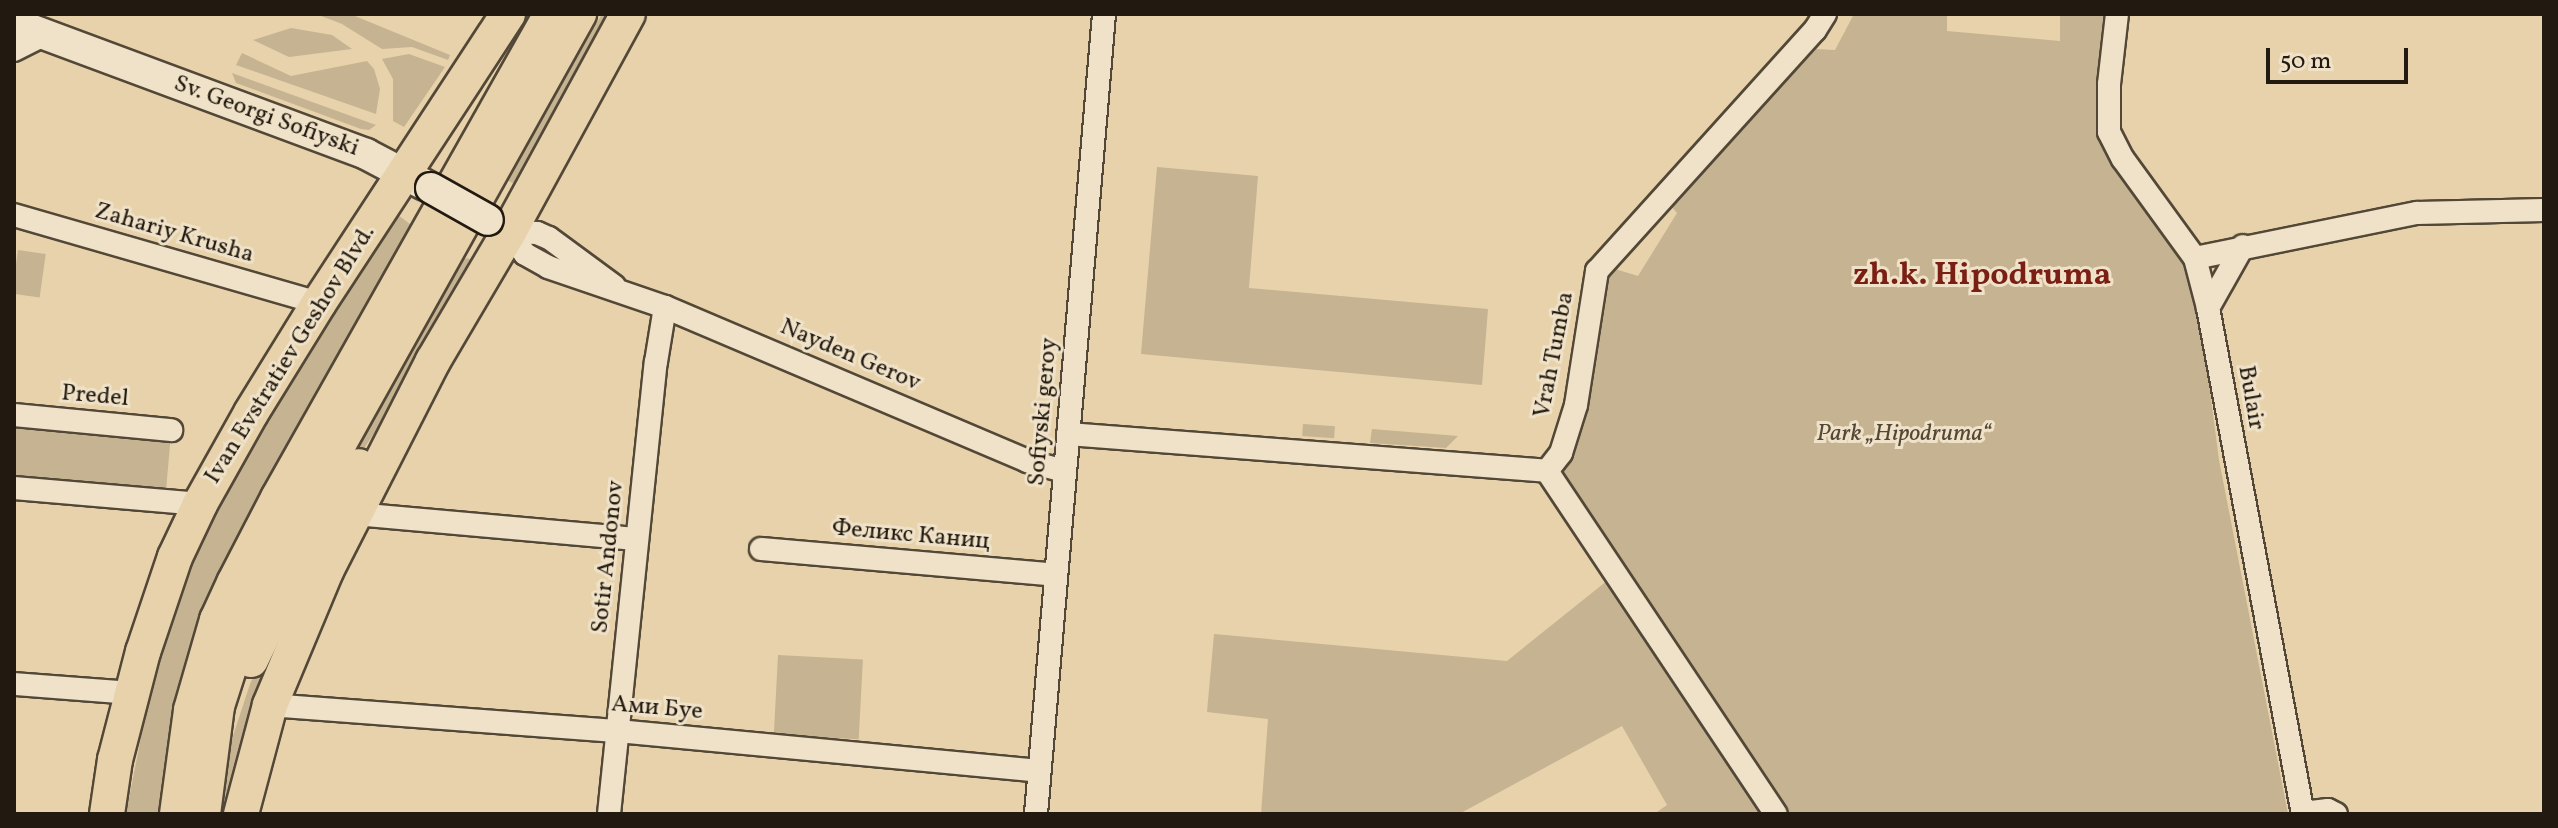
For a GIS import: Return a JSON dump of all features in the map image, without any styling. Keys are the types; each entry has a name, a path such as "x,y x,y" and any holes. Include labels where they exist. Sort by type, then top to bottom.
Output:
{"main road":[{"name":"Ivan Evstratiev Geshov Blvd.","path":"107,814 115,760 131,693 157,607 200,504 251,413 319,303 419,181 508,14"},
{"path":"177,814 191,710 217,620 234,583 278,498 551,14"},
{"path":"204,814 217,706 250,603 579,14"},
{"path":"241,814 270,705 304,618 498,226 628,14"},
{"name":"Sv. Georgi Sofiyski","path":"14,23 366,154 498,226"},
{"path":"204,814 243,680 286,584 330,510 433,361"},
{"path":"84,814 91,788 131,693"}],"street":[{"name":"Sofiyski geroy","path":"1036,814 1104,14"},
{"name":"Vrah Tumba","path":"1547,471 1561,453 1576,405 1597,271 1815,30 1825,14"},
{"name":"Bulair","path":"2117,14 2109,84 2109,132 2123,159 2195,258 2208,308 2303,813"},
{"path":"14,50 45,34"},
{"path":"2195,258 2417,213 2544,210"},
{"name":"Zahariy Krusha","path":"14,215 319,303"},
{"name":"Nayden Gerov","path":"498,226 549,238 615,287 1027,461 1065,471"},
{"path":"2208,308 2243,246"},
{"name":"Sotir Andonov","path":"609,814 636,539 665,307"},
{"name":"Predel","path":"14,415 171,430"},
{"path":"1068,434 1547,471 1776,814"},
{"path":"14,488 200,504"},
{"path":"355,514 636,539"},
{"name":"Феликс Каниц","path":"761,549 1056,575"},
{"path":"14,684 131,693"},
{"name":"Ами Буе","path":"270,705 618,731 1039,771"},
{"path":"2303,813 2328,810 2336,814"}],"green space":[{"path":"316,14 350,14 450,55 448,60 412,47 382,49 342,24"},
{"path":"523,14 536,14 536,164 523,164"},
{"path":"602,14 620,14 523,189 507,180"},
{"name":"Park „Hipodruma“","path":"1854,14 1947,14 1947,31 2060,41 2060,14 2109,14 2101,133 2179,250 2201,322 2219,460 2288,814 1654,814 1667,805 1622,726 1459,814 1261,814 1268,719 1207,712 1214,634 1507,661 1623,568 1559,472 1585,408 1607,279 1615,269 1638,276 1677,213 1669,204 1816,49 1835,50"},
{"path":"291,28 332,35 352,49 289,57 253,40"},
{"path":"242,53 291,76 367,61 374,69 380,89 376,114 236,65"},
{"path":"409,54 445,67 404,127 393,121 393,79 382,59"},
{"path":"232,73 376,125 369,130 361,129 236,83"},
{"path":"1157,167 1258,176 1249,288 1488,309 1482,385 1141,354"},
{"path":"398,215 418,230 167,814 126,814 158,650 193,553 239,460 394,216"},
{"path":"18,250 46,254 40,297 14,294"},
{"path":"468,258 472,262 393,405 321,513 316,515 405,362 458,261"},
{"path":"14,415 171,429 165,501 14,488"},
{"path":"1303,424 1335,426 1334,438 1302,436"},
{"path":"1372,429 1458,436 1446,448 1370,443"},
{"path":"288,600 230,814 216,814 232,739 250,684"},
{"path":"778,655 863,659 859,739 774,735"}],"district":[{"name":"zh.k. Hipodruma","path":"1982,276"}]}
